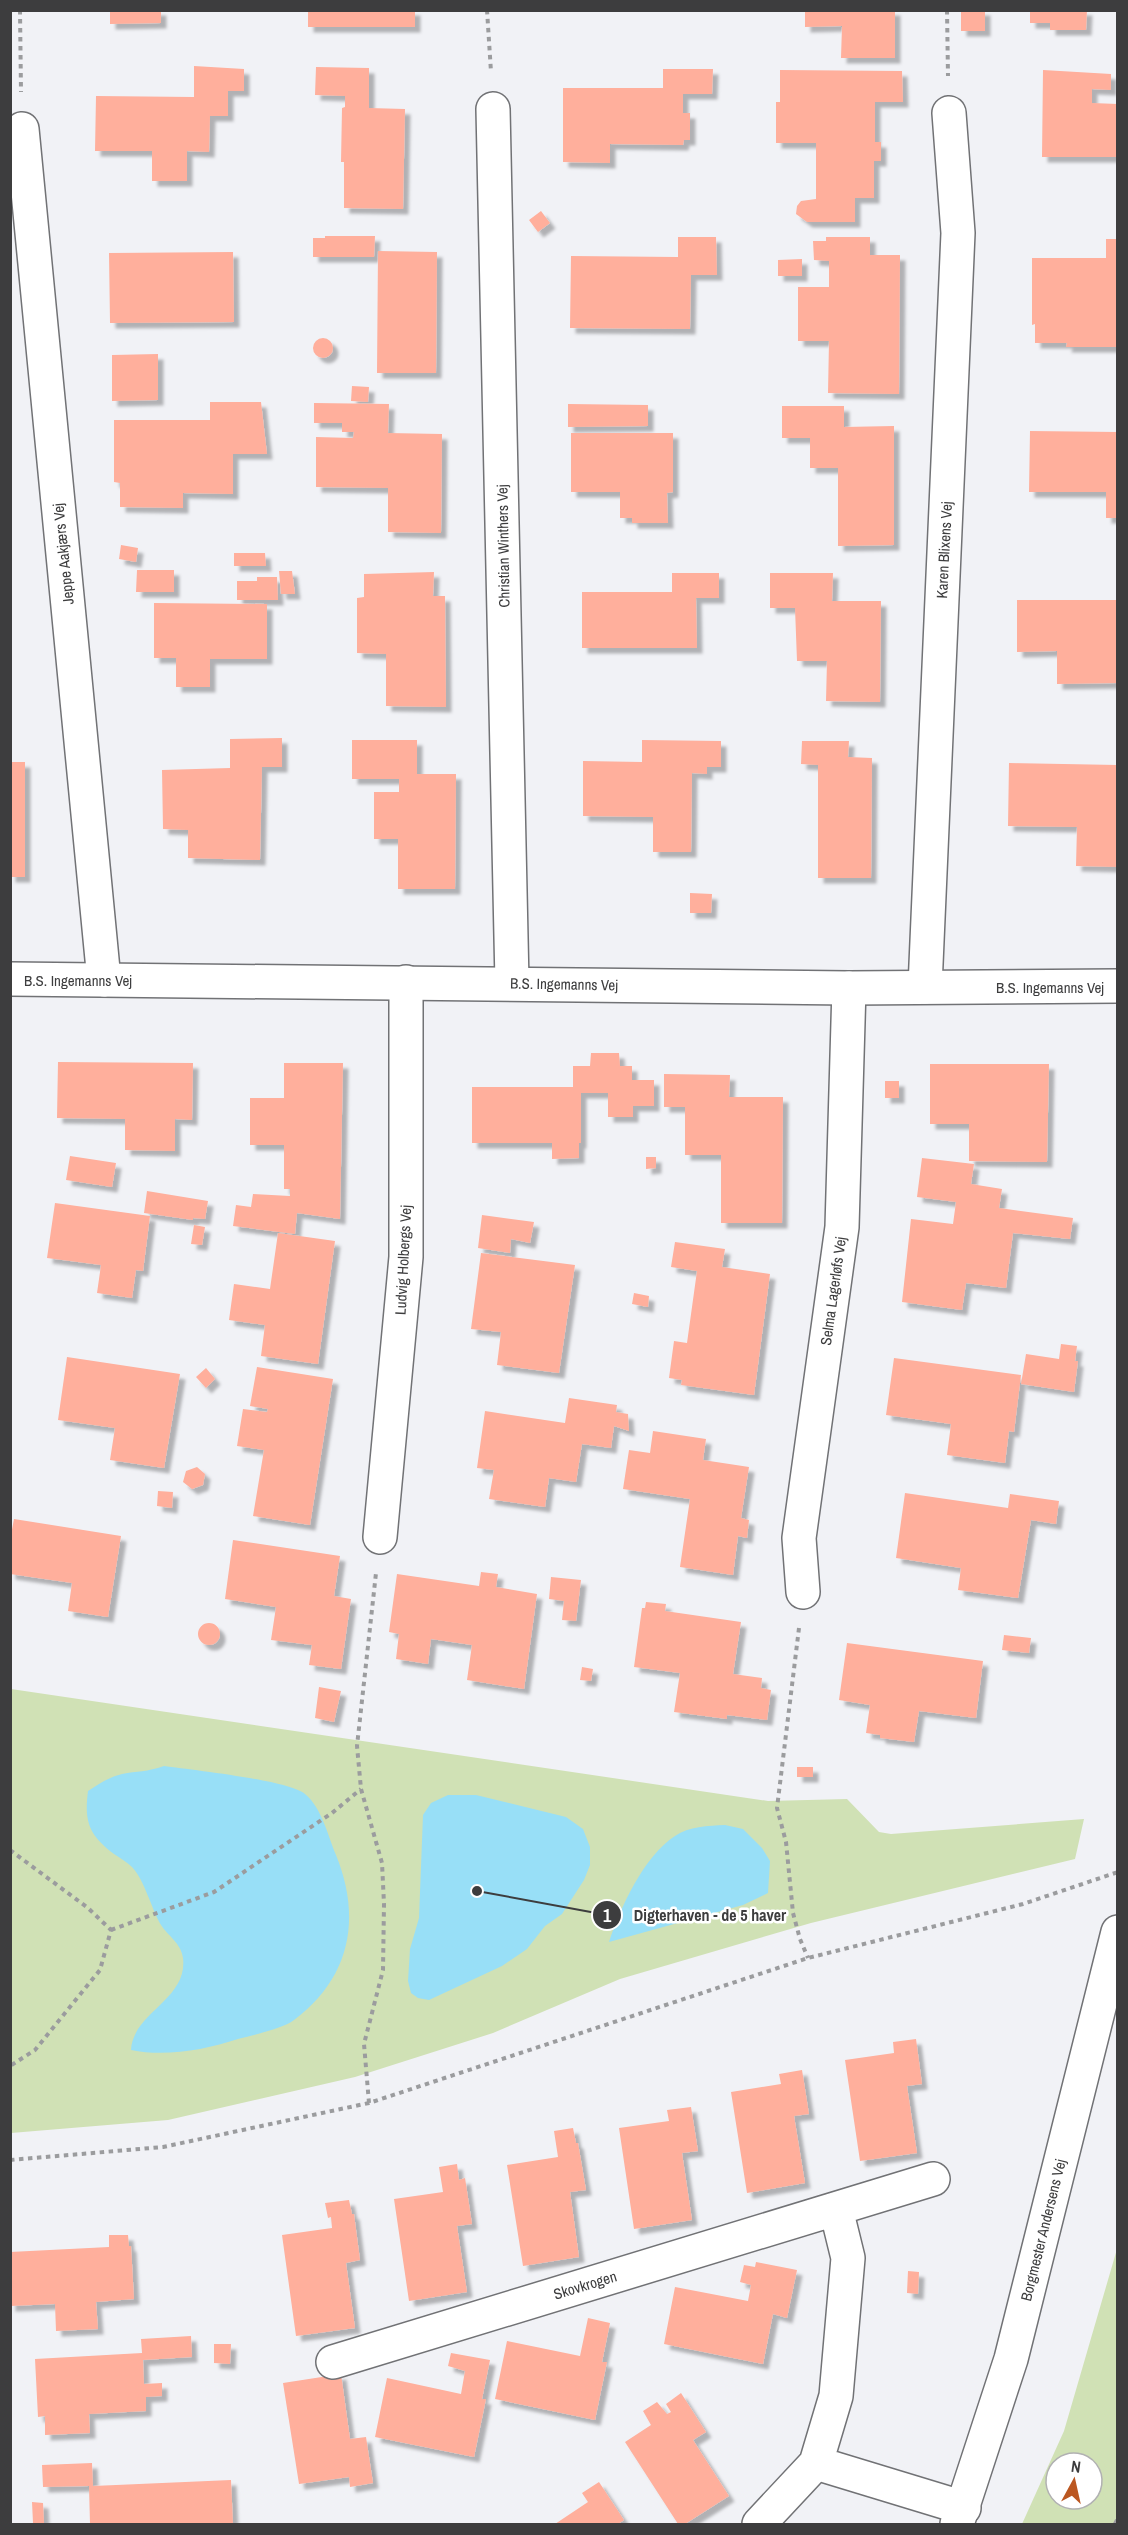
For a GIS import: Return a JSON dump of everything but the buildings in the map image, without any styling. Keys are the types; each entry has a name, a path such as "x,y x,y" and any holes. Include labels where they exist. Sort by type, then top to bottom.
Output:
{"street":[{"name":"Christian Winthers Vej","path":"493,109 512,983"},
{"name":"Karen Blixens Vej","path":"925,987 958,233 949,113"},
{"name":"Jeppe Aakjærs Vej","path":"22,129 104,980"},
{"name":"B.S. Ingemanns Vej","path":"10,979 849,988 1118,986"},
{"name":"Ludvig Holbergs Vej","path":"380,1537 406,1257 406,982"},
{"name":"Selma Lagerløfs Vej","path":"803,1592 799,1538 842,1227 849,988"},
{"name":"Borgmester Andersens Vej","path":"960,2516 1011,2360 1118,1932"},
{"name":"Skovkrogen","path":"333,2362 933,2179"},
{"path":"759,2524 816,2463 836,2396 848,2258 836,2209"},
{"path":"816,2463 960,2516"}],"path":[{"path":"20,10 22,129"},
{"path":"487,10 493,109"},
{"path":"948,10 949,113"},
{"path":"369,2103 364,2044 383,1970 384,1904 381,1863 362,1789 357,1746 380,1537"},
{"path":"803,1592 777,1808 786,1842 793,1912 800,1940 808,1959"},
{"path":"111,1930 214,1892 332,1813 362,1789"},
{"path":"10,1850 88,1908 111,1930"},
{"path":"10,2160 163,2147 369,2103 808,1959 1023,1904 1118,1872"},
{"path":"10,2066 35,2050 100,1970 111,1930"},
{"path":"1115,2524 1118,2518"}],"green space":[{"path":"11,1689 768,1801 847,1799 879,1832 891,1834 1084,1819 1075,1859 811,1923 620,1979 493,2033 355,2077 168,2120 11,2133"},
{"path":"1117,2249 1117,2524 1022,2524 1044,2475 1044,2511 1104,2511 1104,2451 1055,2451 1064,2431"}],"water":[{"path":"164,1766 260,1780 280,1784 305,1794 320,1814 336,1855 344,1879 349,1924 346,1946 339,1966 328,1985 313,2003 294,2020 275,2029 212,2046 157,2053 131,2050 134,2037 177,1985 182,1972 182,1953 161,1925 137,1873 94,1834 88,1820 87,1802 88,1791 108,1779"},
{"path":"448,1795 476,1795 566,1817 583,1829 590,1847 590,1865 584,1880 562,1914 545,1926 527,1949 502,1966 429,2000 418,1998 411,1993 408,1981 410,1949 419,1918 423,1815 431,1803"},
{"path":"725,1825 743,1829 762,1848 770,1861 768,1893 743,1905 609,1942 634,1884 653,1856 675,1836 686,1830"}],"place":[{"name":"Digterhaven - de 5 haver","path":"477,1891"}]}
